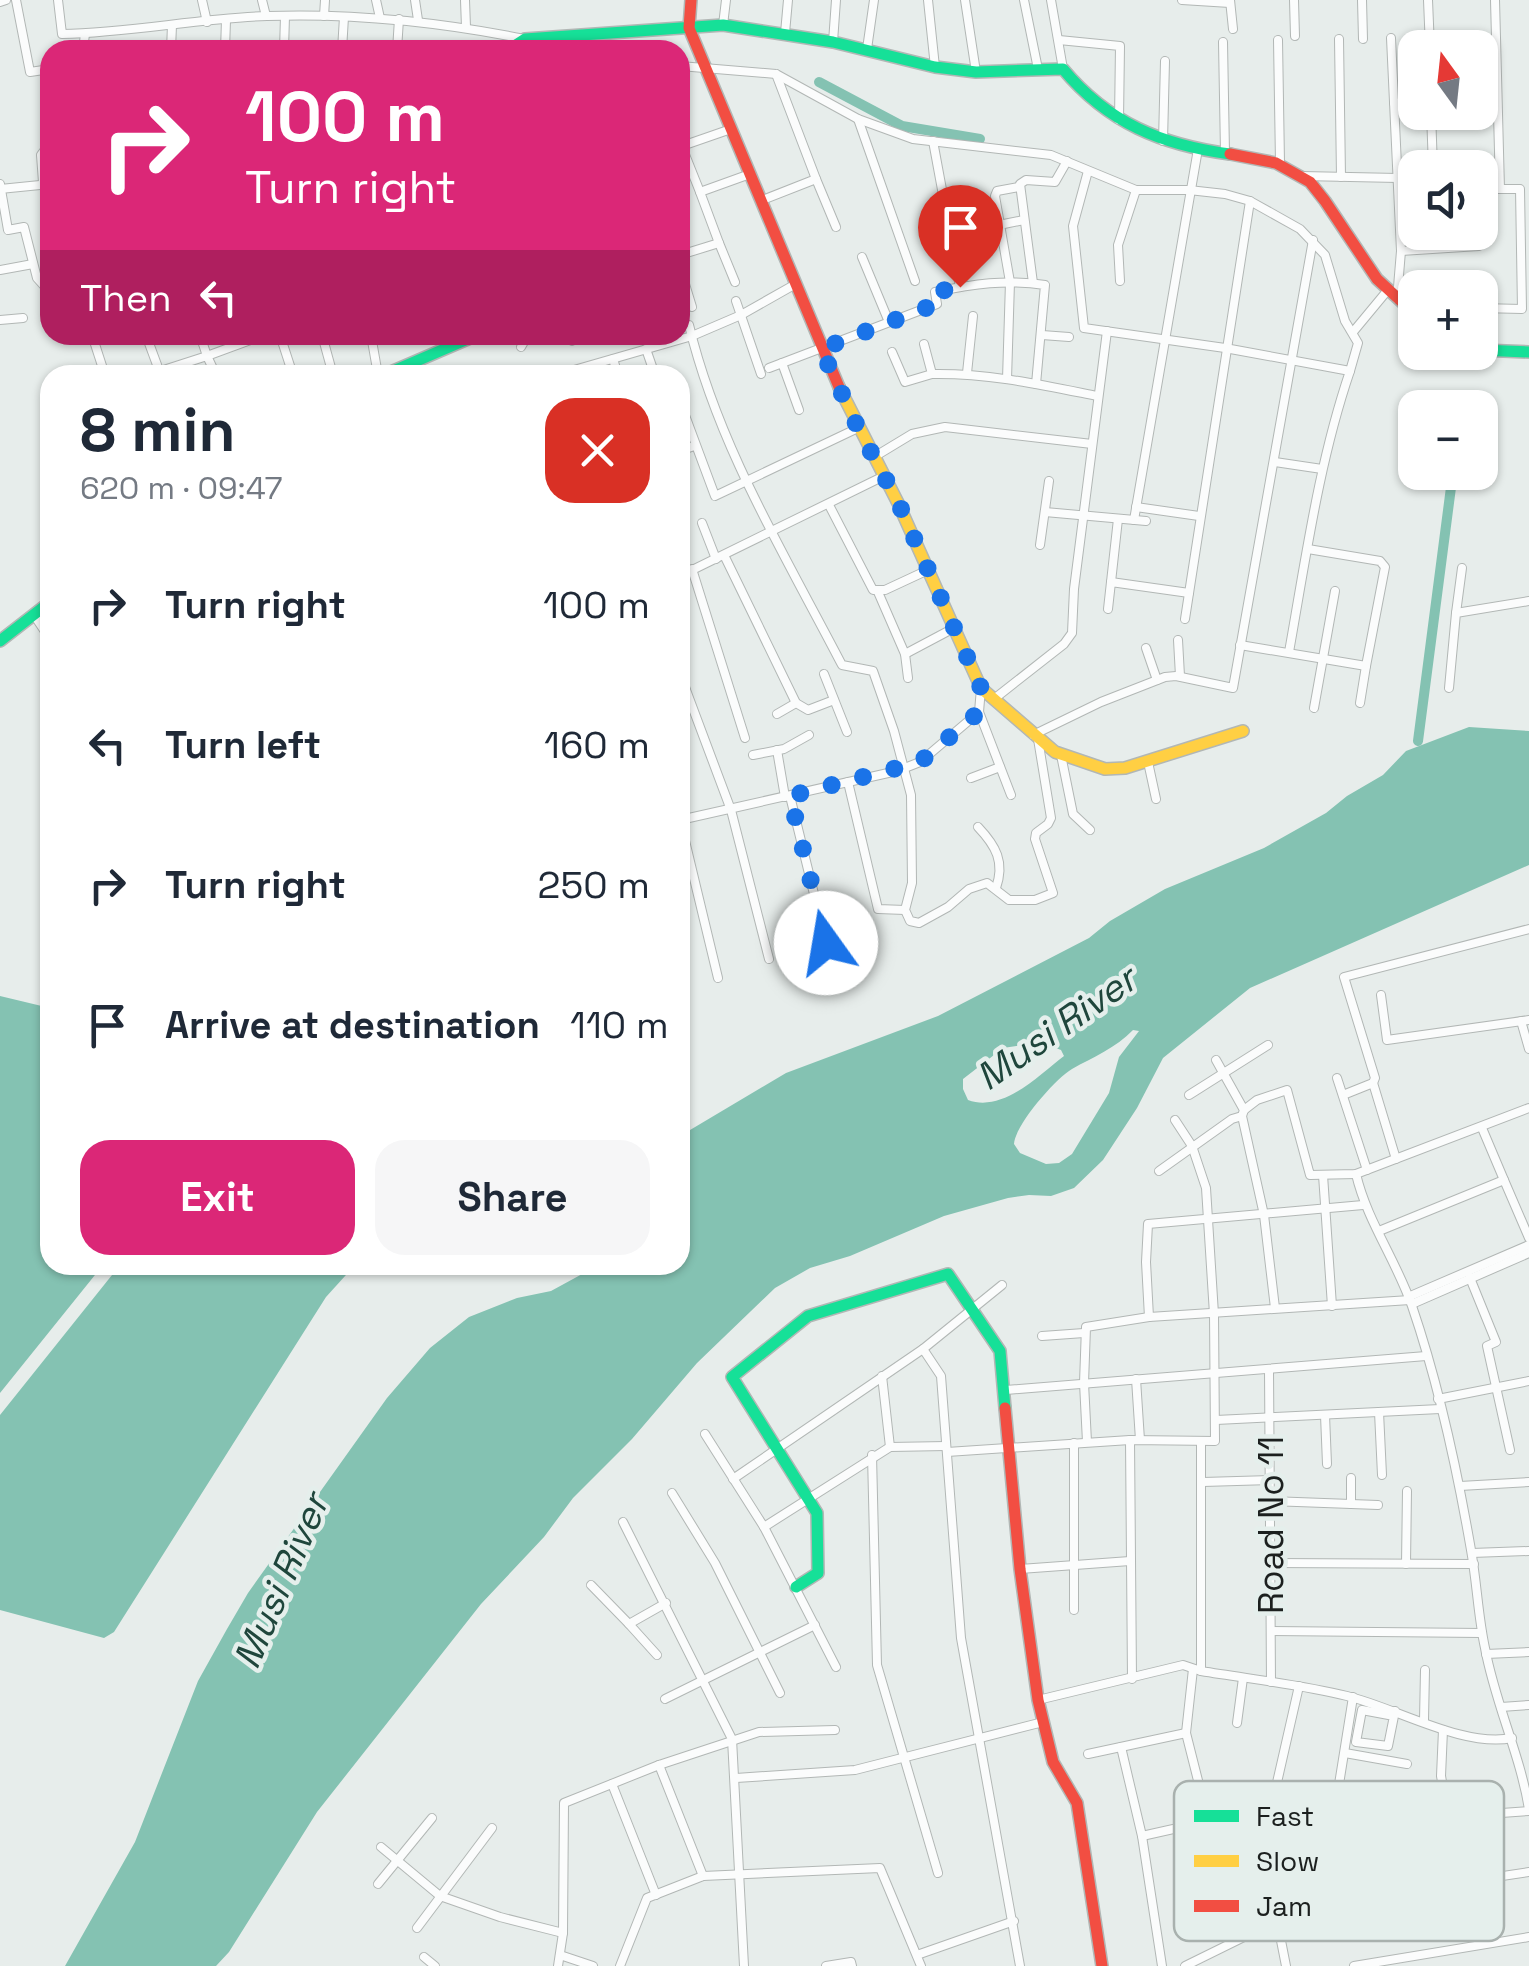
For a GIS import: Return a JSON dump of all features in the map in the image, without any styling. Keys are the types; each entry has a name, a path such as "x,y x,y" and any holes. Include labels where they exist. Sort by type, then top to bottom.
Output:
{"street":[{"path":"16,0 30,72 40,70"},
{"path":"58,0 62,34 266,16 418,20 526,39 691,32 723,25 833,42 935,67 976,72 1063,69"},
{"path":"202,0 207,22"},
{"path":"262,0 266,16"},
{"path":"324,16 325,0"},
{"path":"376,0 380,18"},
{"path":"415,0 418,20"},
{"path":"465,0 466,27"},
{"path":"691,0 691,32 794,285 981,688 1061,755 1105,769 1148,762 1243,730"},
{"path":"723,25 726,0"},
{"path":"785,33 788,0"},
{"path":"833,42 836,0"},
{"path":"867,50 874,0"},
{"path":"928,0 935,67"},
{"path":"965,0 976,72"},
{"path":"1024,0 1038,69"},
{"path":"1051,0 1063,69 1089,98 1119,120 1163,142 1280,164 1302,176 1328,205 1358,254 1398,299"},
{"path":"1182,0 1230,1 1232,29"},
{"path":"1294,0 1296,36"},
{"path":"1362,0 1363,39"},
{"path":"1428,0 1429,30"},
{"path":"1495,0 1496,30"},
{"path":"285,40 286,16"},
{"path":"343,40 344,17"},
{"path":"226,20 226,40"},
{"path":"398,40 399,20"},
{"path":"171,40 172,25"},
{"path":"84,40 85,34"},
{"path":"1302,176 1398,178 1391,38"},
{"path":"1058,40 1120,46 1119,120"},
{"path":"1278,40 1280,164"},
{"path":"1339,40 1341,176"},
{"path":"1223,42 1224,152"},
{"path":"690,64 702,61 776,74 858,119 913,139 1052,154 1136,190 1189,186 1250,201 1272,211 1313,240 1330,268 1345,321 1356,330"},
{"path":"1163,142 1165,61"},
{"path":"776,74 836,227"},
{"path":"1394,103 1398,103"},
{"path":"858,119 915,280"},
{"path":"1498,122 1500,189 1520,189 1522,309 1498,308"},
{"path":"690,141 731,129"},
{"path":"933,141 960,287"},
{"path":"1134,520 1198,149"},
{"path":"1033,283 1020,182 1055,182 1067,161"},
{"path":"690,167 735,282"},
{"path":"1088,171 1073,226 1084,328 1350,370"},
{"path":"700,192 750,174"},
{"path":"760,201 816,179"},
{"path":"40,184 0,188 8,230 24,227 40,281"},
{"path":"1007,378 1010,282 996,193 1019,187"},
{"path":"1120,281 1118,245 1136,190"},
{"path":"1185,620 1250,201"},
{"path":"999,224 1024,220"},
{"path":"1036,737 1101,702 1157,680 1180,676 1232,688 1313,240"},
{"path":"690,252 719,243"},
{"path":"1400,270 1400,251 1416,250"},
{"path":"862,257 889,322"},
{"path":"0,270 33,264"},
{"path":"736,301 765,371 936,304 935,292 985,281 1045,285 1036,384"},
{"path":"692,336 741,316 794,285"},
{"path":"690,300 692,307"},
{"path":"1289,652 1333,420 1358,348 1356,330 1370,312 1398,302"},
{"path":"968,373 974,316"},
{"path":"0,320 23,318"},
{"path":"690,329 718,419 746,482 842,665 874,671 912,804 912,883 905,910 910,921 919,923 986,882 1009,900 1044,898 1054,889 1035,840 1036,833 1050,818 1036,737"},
{"path":"994,699 1071,637 1107,331"},
{"path":"1042,335 1069,337"},
{"path":"924,344 932,374"},
{"path":"203,345 211,365"},
{"path":"182,365 237,345"},
{"path":"405,365 453,345"},
{"path":"598,365 662,345"},
{"path":"646,350 651,365"},
{"path":"1498,351 1529,352"},
{"path":"892,352 905,382 932,374 968,373 1097,396"},
{"path":"613,360 615,365"},
{"path":"782,363 798,410"},
{"path":"874,456 912,434 945,426 1092,444"},
{"path":"690,433 715,496 858,428"},
{"path":"690,448 694,446"},
{"path":"1275,462 1322,469"},
{"path":"745,738 692,569 884,476"},
{"path":"1040,545 1050,482"},
{"path":"830,504 873,590 878,592 904,654 908,678"},
{"path":"1136,508 1199,516"},
{"path":"1045,512 1146,521"},
{"path":"1108,609 1118,519"},
{"path":"702,523 796,703 808,710 834,700"},
{"path":"1308,549 1380,561 1385,567 1360,703"},
{"path":"1449,688 1462,568"},
{"path":"878,592 928,570"},
{"path":"1111,582 1189,592"},
{"path":"1314,708 1335,591"},
{"path":"1456,613 1529,601"},
{"path":"0,640 40,610"},
{"path":"34,615 40,626"},
{"path":"904,654 954,628"},
{"path":"1178,640 1180,676"},
{"path":"1240,644 1366,666"},
{"path":"1146,648 1157,680"},
{"path":"824,674 847,732"},
{"path":"981,688 979,712 1011,795"},
{"path":"777,714 796,703"},
{"path":"690,708 731,810 770,959"},
{"path":"690,818 904,768 920,762 979,712"},
{"path":"753,755 777,750 808,735"},
{"path":"777,750 826,943"},
{"path":"1061,755 1073,814 1090,830"},
{"path":"1148,762 1156,799"},
{"path":"971,778 1000,766"},
{"path":"848,782 878,908 905,910"},
{"path":"978,827 1001,865 996,888"},
{"path":"690,862 718,978"},
{"path":"1396,1159 1344,977 1529,928"},
{"path":"1382,995 1387,1040 1525,1020 1529,1048"},
{"path":"1188,1095 1268,1045"},
{"path":"1216,1060 1243,1113 1264,1215 1275,1308"},
{"path":"1337,1078 1367,1170"},
{"path":"1343,1095 1373,1083"},
{"path":"1159,1172 1257,1100 1286,1090 1310,1175 1356,1174 1529,1108"},
{"path":"764,1527 890,1447 947,1449 1135,1440 1215,1441 1214,1314 1206,1188 1192,1146 1175,1120"},
{"path":"1410,1300 1529,1241 1482,1128"},
{"path":"1356,1174 1363,1205 1410,1300 1460,1486 1486,1654 1528,1801 1529,1810 1504,1812"},
{"path":"1323,1175 1332,1306"},
{"path":"1379,1231 1504,1180"},
{"path":"1149,1317 1146,1227 1154,1222 1363,1205"},
{"path":"1087,1442 1084,1333 1090,1326 1149,1317 1410,1300 1529,1253"},
{"path":"796,1587 818,1574 817,1513 732,1377 808,1316 948,1274 1000,1351 1020,1569 1038,1700 1053,1762 1077,1804 1102,1966"},
{"path":"1470,1278 1496,1342 1487,1346 1510,1450"},
{"path":"733,1479 923,1349 1002,1285"},
{"path":"1042,1336 1084,1333"},
{"path":"923,1349 940,1376 961,1638 1020,1966"},
{"path":"1006,1390 1426,1356"},
{"name":"Road No 11","path":"1269,1368 1272,1682"},
{"path":"882,1376 890,1447"},
{"path":"1132,1679 1130,1561 1136,1379"},
{"path":"1216,1420 1379,1412 1439,1404 1529,1381"},
{"path":"1379,1412 1382,1475"},
{"path":"1325,1415 1327,1464"},
{"path":"706,1434 764,1527 836,1667"},
{"path":"1198,1781 1186,1733 1197,1670 1202,1441"},
{"path":"1074,1443 1074,1610"},
{"path":"872,1455 878,1665 938,1873"},
{"path":"1351,1478 1351,1504"},
{"path":"1203,1482 1271,1480"},
{"path":"1460,1486 1529,1482"},
{"path":"1406,1564 1407,1490"},
{"path":"672,1493 716,1563 780,1693"},
{"path":"1270,1501 1378,1505"},
{"path":"622,1522 732,1739 744,1966"},
{"path":"1472,1553 1529,1551"},
{"path":"1020,1569 1130,1561"},
{"path":"1271,1564 1474,1564"},
{"path":"590,1585 657,1654"},
{"path":"629,1624 666,1603"},
{"path":"665,1698 816,1625"},
{"path":"1271,1631 1482,1633"},
{"path":"1486,1654 1529,1652"},
{"path":"1038,1700 1183,1665 1353,1697 1394,1714"},
{"path":"1424,1720 1425,1670"},
{"path":"1237,1723 1244,1678"},
{"path":"1277,1781 1298,1686"},
{"path":"1353,1697 1356,1742 1386,1748 1394,1714"},
{"path":"1501,1707 1529,1705"},
{"path":"1340,1781 1355,1716 1364,1710 1424,1720 1443,1730 1493,1742 1512,1738"},
{"path":"736,1778 854,1770 1043,1722"},
{"path":"558,1966 563,1933 564,1803 732,1739 759,1732 835,1730"},
{"path":"1442,1781 1443,1730"},
{"path":"1088,1754 1186,1733"},
{"path":"1121,1747 1142,1836 1162,1966"},
{"path":"1345,1753 1407,1764"},
{"path":"659,1766 703,1876"},
{"path":"612,1784 656,1894"},
{"path":"378,1884 432,1818"},
{"path":"416,1928 492,1828"},
{"path":"1142,1836 1174,1829"},
{"path":"381,1847 440,1896 563,1933"},
{"path":"620,1966 647,1898 703,1876 880,1868 921,1966"},
{"path":"1504,1876 1529,1872"},
{"path":"916,1955 1014,1921"},
{"path":"1354,1966 1529,1937"},
{"path":"1185,1966 1236,1941"},
{"path":"1282,1941 1286,1966"},
{"path":"560,1955 593,1966"},
{"path":"424,1957 436,1966"},
{"path":"826,1966 851,1962 852,1966"}],"water":[{"name":"Musi River","path":"1469,727 1529,731 1529,865 1250,988 1163,1058 1103,1160 1074,1188 1051,1196 1008,1198 944,1216 850,1256 810,1268 775,1288 697,1363 481,1604 317,1812 229,1952 216,1966 65,1966 135,1842 198,1681 248,1593 387,1398 430,1348 469,1317 517,1298 551,1291 580,1275 690,1275 690,1130 786,1073 938,1016 1089,938 1165,889 1264,848 1383,775 1406,751","holes":["1133,1030 1139,1031 1119,1057 1109,1093 1072,1154 1059,1163 1046,1164 1020,1153 1014,1144 1016,1136 1046,1092 1072,1069 1112,1047","1048,1045 1061,1050 1064,1056 1032,1082 994,1101 968,1100 963,1079 1003,1048"]},
{"path":"0,996 40,1006 40,1275 95,1275 0,1393"},
{"path":"112,1275 346,1275 326,1297 114,1632 104,1638 0,1610 0,1415"}],"waterway":[{"path":"819,82 902,126 980,139"},
{"path":"1418,741 1451,490"}],"traffic: fast":[{"path":"523,40 723,25 833,42 935,67 976,72 1063,69 1099,104 1138,128 1182,145 1230,154"},
{"path":"407,365 454,345"},
{"path":"1498,351 1529,352"},
{"path":"0,641 40,610"},
{"path":"796,1587 818,1573 817,1513 732,1377 808,1316 948,1274 1000,1351 1005,1408"}],"traffic: slow":[{"path":"839,387 898,503 981,688 1055,752 1105,769 1125,768 1243,731"}],"traffic: jam":[{"path":"691,0 689,28 839,387"},
{"path":"1230,154 1276,163 1310,182 1377,279 1398,298"},
{"path":"1005,1408 1020,1569 1038,1700 1053,1762 1077,1803 1102,1966"}],"route":[{"path":"826,943 790,796 920,762 979,712 981,688 898,502 821,349 936,304 935,292 960,287"}]}
